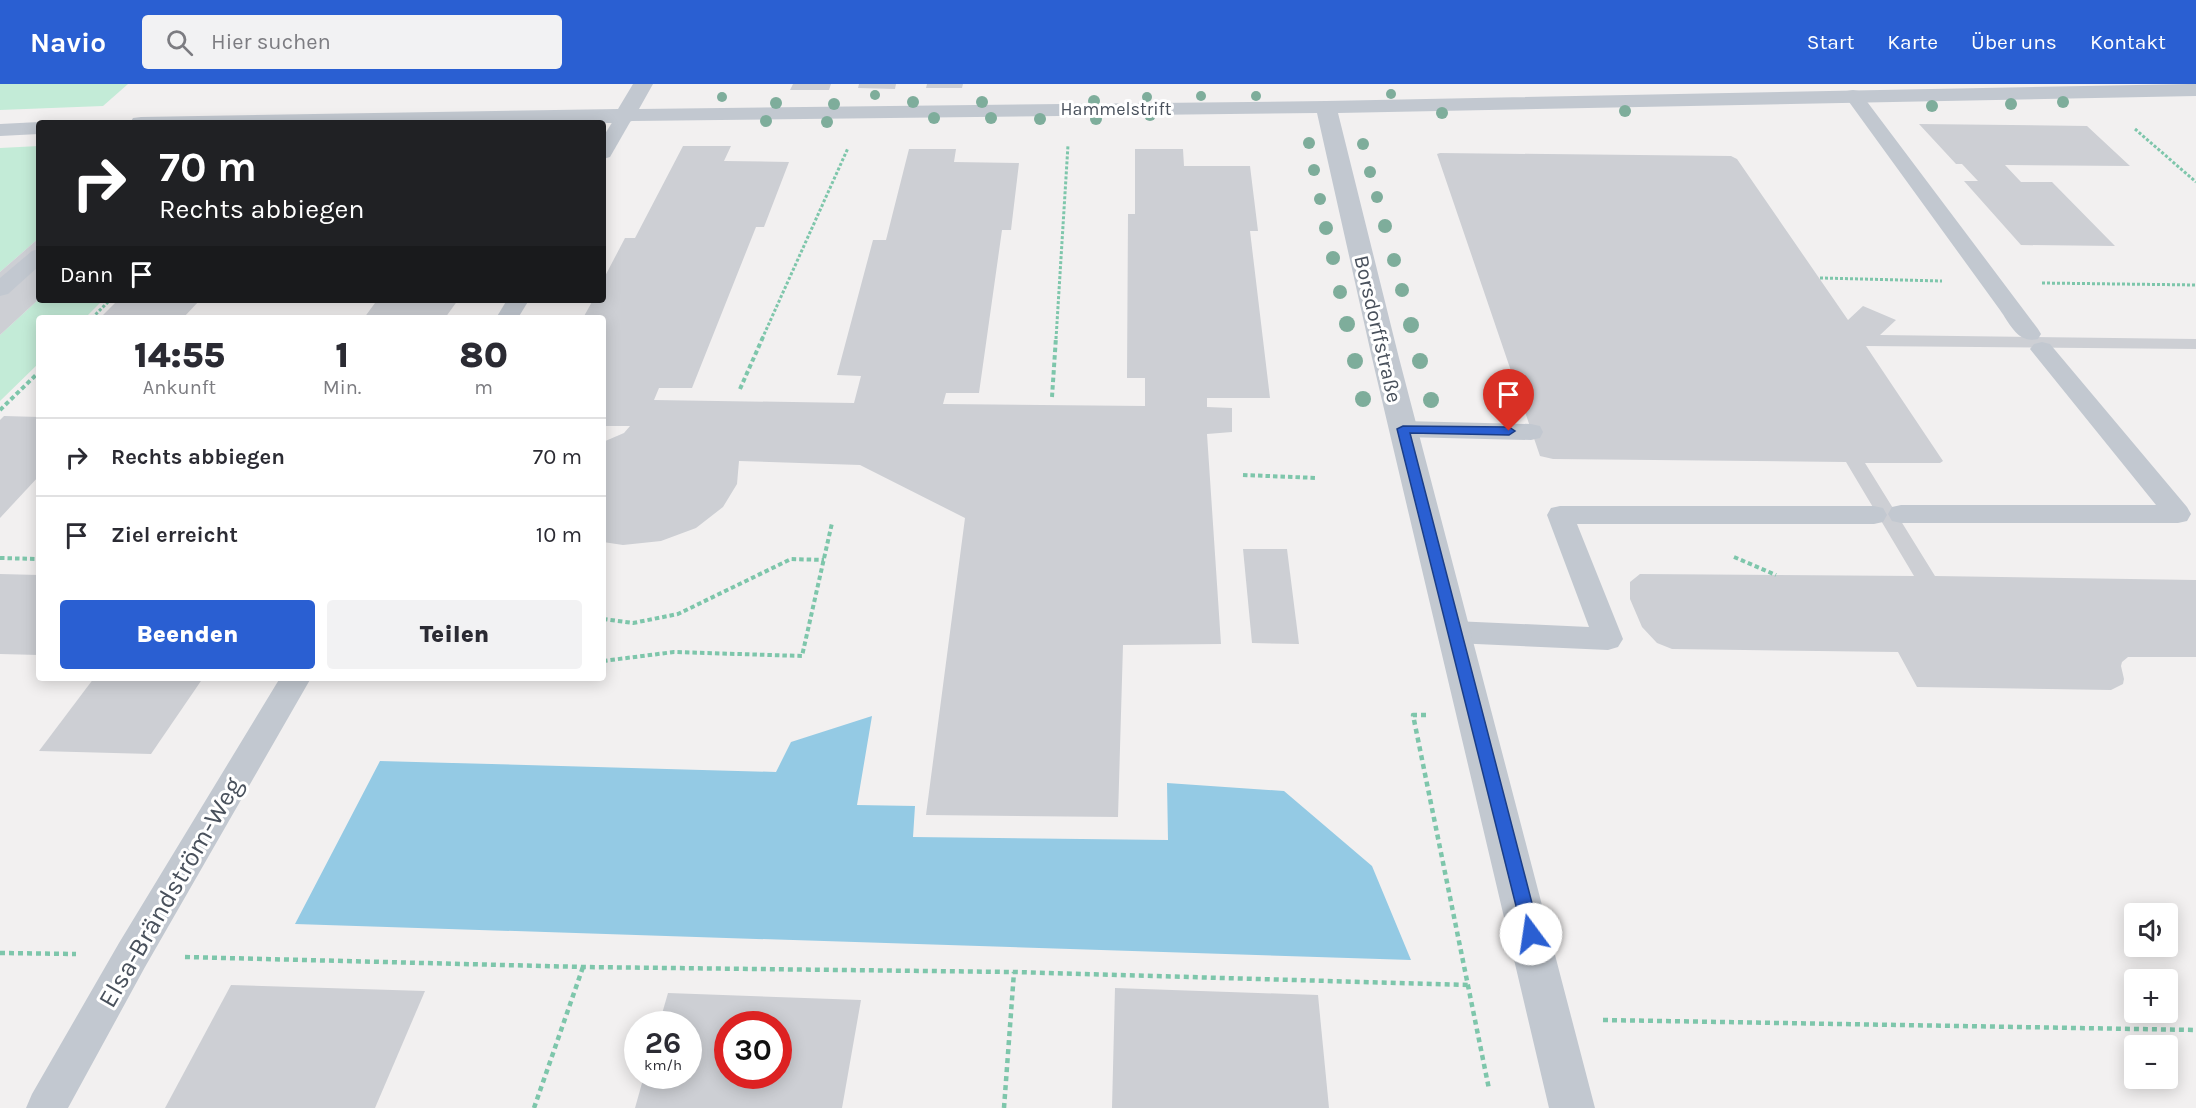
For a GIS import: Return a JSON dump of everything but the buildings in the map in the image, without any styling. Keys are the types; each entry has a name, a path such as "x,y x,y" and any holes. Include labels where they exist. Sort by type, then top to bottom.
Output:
{"street":[{"path":"624,117 644,84"},
{"path":"1266,84 1269,108"},
{"name":"Hammelstrift","path":"383,120 1326,107 1701,91 1853,95 2086,88 2196,90"},
{"name":"Borsdorffstraße","path":"1326,107 1403,429 1552,1019 1572,1108"},
{"path":"0,130 36,128"}],"lane":[{"path":"1853,95 1926,191 1989,283 2187,520"},
{"path":"606,148 624,117"},
{"path":"0,289 36,258"},
{"path":"1403,429 1531,432"},
{"path":"1454,632 1608,639 1560,515 1888,514 2187,520"},
{"name":"Elsa-Brändström-Weg","path":"46,1108 132,955 294,681"}],"path":[{"path":"2133,128 2196,182"},
{"path":"1052,397 1069,135"},
{"path":"740,389 849,146"},
{"path":"95,315 107,303"},
{"path":"0,410 34,377"},
{"path":"1243,475 1317,478"},
{"path":"606,661 674,652 802,656 832,523"},
{"path":"0,558 36,559"},
{"path":"606,619 633,623 678,614 791,559 824,560"},
{"path":"1413,715 1489,1089"},
{"path":"0,953 583,967 1014,972 1468,985"},
{"path":"534,1108 583,967"},
{"path":"1004,1108 1014,972"},
{"path":"1552,1019 2196,1030"}],"green space":[{"path":"0,84 128,84 103,106 0,110"},
{"path":"36,146 36,241 0,272 0,148"},
{"path":"36,302 100,303 88,315 36,315 36,366 0,401 0,335"}],"water":[{"path":"872,716 857,805 915,806 913,837 1168,840 1167,783 1284,791 1372,866 1411,960 295,924 380,761 776,772 791,742"}],"route":[{"path":"1509,431 1403,429 1531,934"}]}
